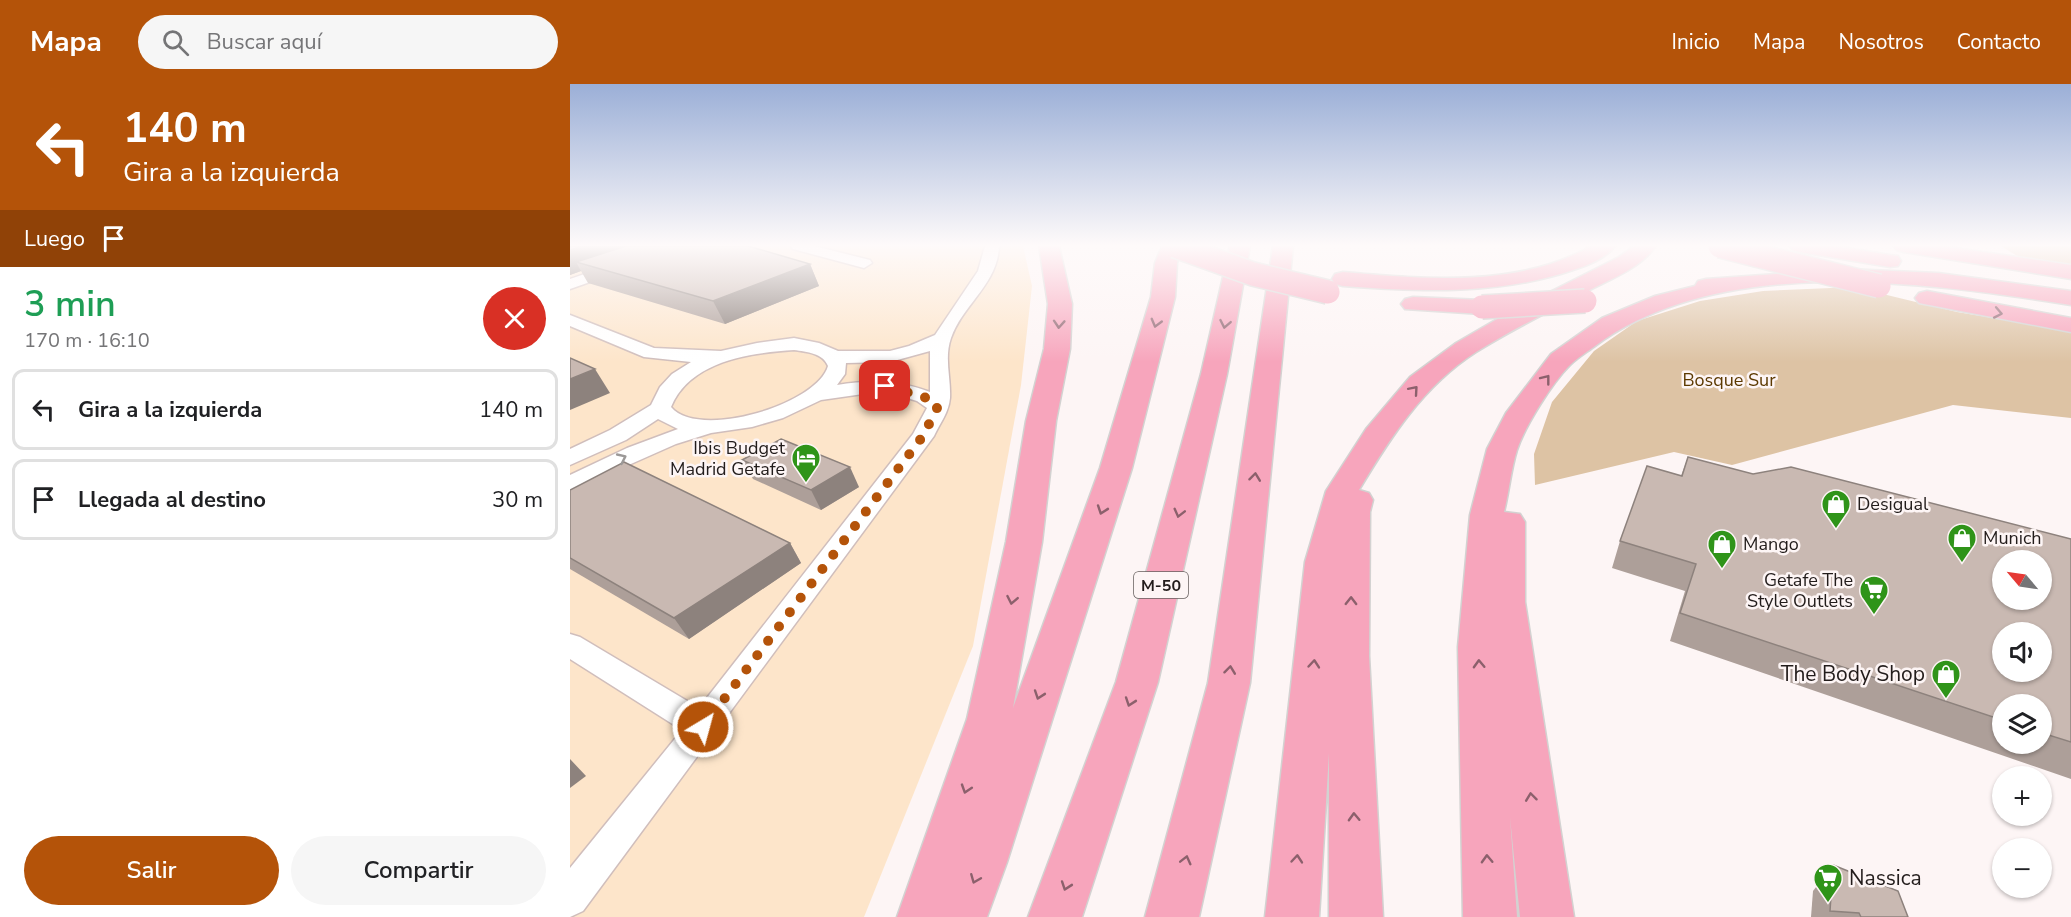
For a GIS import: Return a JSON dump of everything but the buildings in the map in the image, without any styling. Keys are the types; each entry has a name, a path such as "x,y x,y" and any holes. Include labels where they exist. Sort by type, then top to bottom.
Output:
{"highway":[{"path":"924,917 989,719 1024,542 1041,421 1057,349 1060,304 1056,285"},
{"path":"960,917 982,862 1116,468 1163,297 1164,285"},
{"name":"M-50","path":"1055,917 1137,682 1214,374 1232,285"},
{"path":"1172,917 1229,683 1278,285"},
{"path":"1327,285 1420,304 1482,307 1585,301 1719,285"},
{"path":"1332,285 1389,285"},
{"path":"1292,917 1323,562 1342,491 1377,435 1420,383 1465,348 1582,285"},
{"path":"1490,917 1478,647 1487,515 1502,449 1520,412 1560,360 1611,323 1663,301 1724,285"},
{"path":"1875,285 1965,306 2071,325"},
{"path":"1978,285 2071,298"},
{"path":"2034,285 2071,291"},
{"path":"1520,412 1508,520 1506,602 1547,917"},
{"path":"1356,917 1349,656 1353,512 1377,435"}],"street":[{"path":"570,898 703,727 923,436 938,406 938,353 942,338 952,318 977,285"},
{"path":"570,320 651,353 693,357 729,354"},
{"path":"570,458 618,435 660,408 663,395 675,382 691,370 729,354 752,348 794,344 813,346 835,357 869,359 897,357 922,350 942,338"},
{"path":"651,353 669,368 675,382"},
{"path":"570,484 668,439 707,426 763,418 794,407 815,395 835,375 838,365 835,357"},
{"path":"815,395 854,387 885,386 927,398 938,406"},
{"path":"660,408 668,418 685,424 707,426"},
{"path":"570,645 703,727"}],"shaded area":[{"path":"570,285 1032,285 1021,385 973,646 864,917 570,917"}],"green space":[{"name":"Bosque Sur","path":"1854,287 1957,312 2071,331 2071,418 1953,405 1732,465 1674,452 1535,485 1534,454 1552,402 1594,351 1637,321 1700,301 1763,291"}],"place":[{"name":"Ibis Budget Madrid Getafe","path":"806,484"},
{"name":"Desigual","path":"1836,530"},
{"name":"Munich","path":"1962,564"},
{"name":"Mango","path":"1722,570"},
{"name":"Getafe The Style Outlets","path":"1874,616"},
{"name":"The Body Shop","path":"1946,700"},
{"name":"Nassica","path":"1828,904"}],"route":[{"path":"703,727 923,436 938,406 927,398 885,386"}]}
